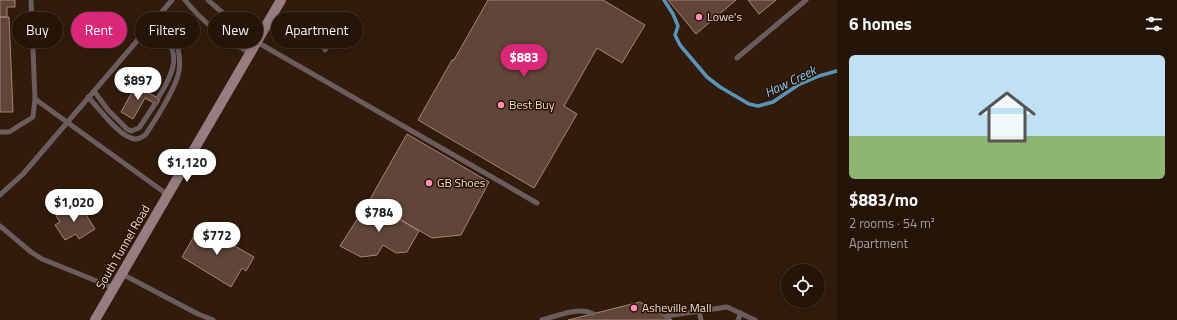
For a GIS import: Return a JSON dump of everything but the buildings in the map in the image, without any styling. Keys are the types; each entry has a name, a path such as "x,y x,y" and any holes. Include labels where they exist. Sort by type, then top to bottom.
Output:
{"main road":[{"name":"South Tunnel Road","path":"263,32 281,0"},
{"name":"South Tunnel Road","path":"95,320 253,48"}],"lane":[{"path":"0,132 8,132 33,117 35,99 31,0"},
{"path":"161,12 172,0"},
{"path":"185,0 204,22 233,43 250,53"},
{"path":"208,0 222,12"},
{"path":"737,58 806,0"},
{"path":"263,41 537,203"},
{"path":"0,195 23,174 135,43"},
{"path":"158,98 170,79 173,71 174,62 172,48"},
{"path":"88,97 122,134 134,139 142,137 146,134 167,98 179,72 177,48"},
{"path":"94,91 108,110 127,129 131,131 139,128 155,104"},
{"path":"35,99 168,195"},
{"path":"0,226 22,245 42,259 114,288"},
{"path":"122,274 198,314 213,320"},
{"path":"666,316 727,307 755,320"},
{"path":"542,320 580,311 588,311 593,314"},
{"path":"699,311 701,320"},
{"path":"738,320 741,314"}],"waterway":[{"name":"Haw Creek","path":"664,0 673,14 678,26 675,35 680,45 707,77 720,87 749,104 758,106 773,102 798,85 819,76 837,71"}],"place":[{"name":"Lowe's","path":"699,17"},
{"name":"Best Buy","path":"501,105"},
{"name":"GB Shoes","path":"429,183"},
{"name":"Asheville Mall","path":"634,308"}]}
